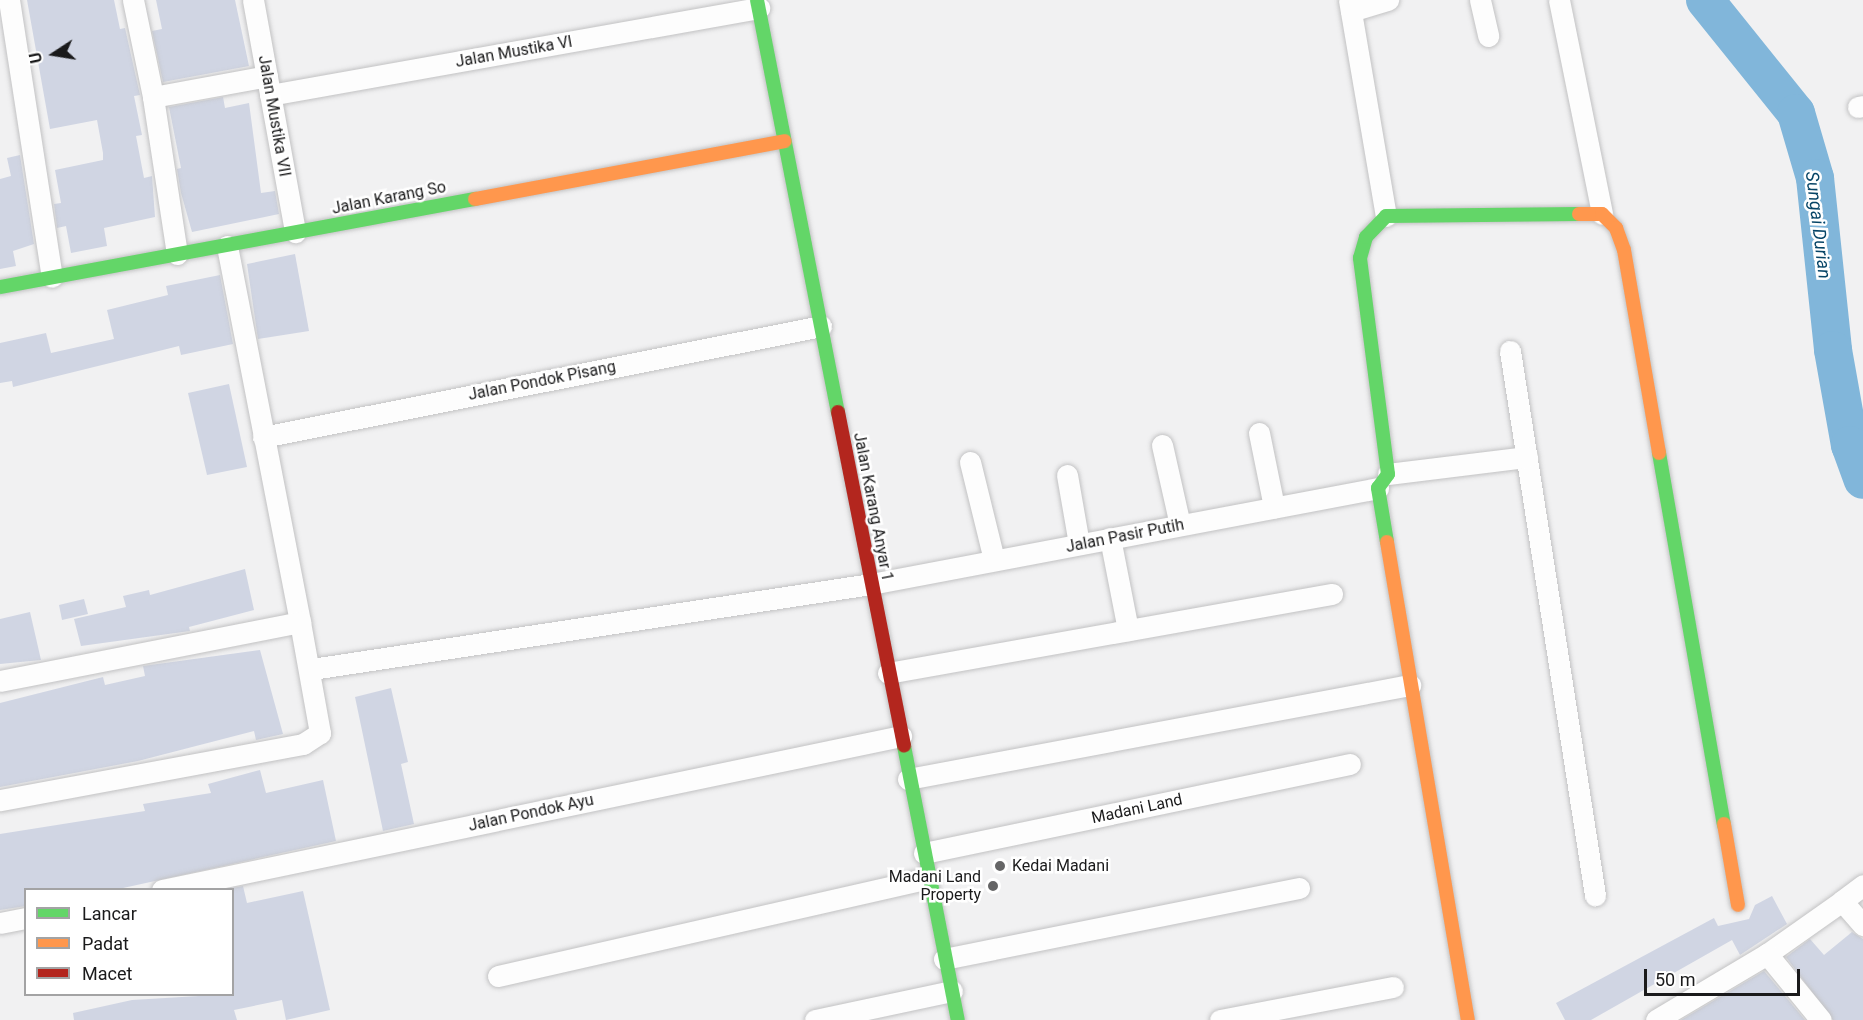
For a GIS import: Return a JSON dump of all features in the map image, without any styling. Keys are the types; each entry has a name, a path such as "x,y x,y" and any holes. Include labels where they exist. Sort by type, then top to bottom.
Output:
{"street":[{"path":"9,0 52,277"},
{"path":"133,0 153,97 177,254"},
{"name":"Jalan Mustika VII","path":"253,0 295,232"},
{"path":"1386,216 1350,5 1388,0"},
{"path":"1480,0 1488,36"},
{"path":"1559,0 1602,214 1616,228 1624,250 1738,905"},
{"name":"Jalan Mustika VI","path":"153,97 268,86 758,4"},
{"name":"Jalan Karang Anyar 1","path":"758,4 908,779 958,1020"},
{"name":"Jalan Karang So","path":"0,287 785,141"},
{"path":"1468,1020 1410,685 1383,481 1360,258 1366,237 1386,216 1602,214"},
{"path":"0,800 303,744 320,733 312,669 300,622 226,246"},
{"name":"Jalan Pondok Pisang","path":"263,437 821,326"},
{"path":"1510,351 1595,895"},
{"path":"1259,433 1274,507"},
{"path":"1162,446 1180,525"},
{"name":"Jalan Pasir Putih","path":"312,669 871,584 1274,507 1383,481 1527,457"},
{"path":"970,462 994,560"},
{"path":"1067,475 1079,544"},
{"path":"1110,538 1128,630"},
{"path":"888,673 1332,594"},
{"path":"0,681 300,622"},
{"path":"908,779 1410,685"},
{"name":"Jalan Pondok Ayu","path":"172,888 901,736"},
{"name":"Madani Land","path":"924,853 1350,764"},
{"path":"498,976 928,878"},
{"path":"1656,1020 1767,954 1863,885"},
{"path":"944,959 1299,888"},
{"path":"1842,901 1863,925"},
{"path":"0,923 24,918"},
{"path":"1767,954 1821,1020"},
{"path":"1220,1020 1393,987"},
{"path":"815,1020 952,991"}],"building":[{"path":"27,0 114,0 120,29 125,28 140,95 134,96 142,135 136,136 144,178 152,176 155,217 104,228 107,246 71,253 66,226 57,228 54,204 61,203 55,170 103,160 103,153 97,120 50,129"},
{"path":"156,0 235,0 249,66 163,82 152,31 162,29"},
{"path":"223,97 225,108 249,103 261,193 275,191 279,214 192,232 181,193 177,169 181,168 169,107"},
{"path":"20,155 34,244 13,251 16,266 0,269 0,179 11,176 7,158"},
{"path":"295,254 309,331 258,339 247,264"},
{"path":"220,275 233,344 181,355 179,346 13,387 12,381 0,383 0,343 46,333 51,353 114,339 107,310 168,295 166,286"},
{"path":"229,384 247,467 207,475 188,393"},
{"path":"245,569 254,610 189,627 190,631 81,646 74,619 126,607 123,596 149,590 150,595"},
{"path":"84,599 88,614 62,620 59,605"},
{"path":"30,612 41,660 0,664 0,619"},
{"path":"260,650 283,734 256,740 254,731 138,761 0,787 0,703 103,677 105,685 145,676 143,666"},
{"path":"391,688 408,762 401,764 414,824 383,831 355,697"},
{"path":"260,770 266,793 323,780 336,841 123,888 24,888 24,906 0,910 0,834 145,811 143,804 211,793 208,784"},
{"path":"243,886 247,903 303,891 330,1010 286,1020 282,1000 234,1010 237,1020 74,1020 73,1013 132,1000 234,996 234,888 232,888"},
{"path":"1772,896 1787,924 1740,955 1732,940 1591,1020 1565,1020 1556,1003 1714,918 1718,926 1749,919 1755,905"},
{"path":"1852,932 1863,939 1863,1020 1833,1020 1786,957 1810,939 1824,955"},
{"path":"1764,971 1805,1020 1681,1020"}],"waterway":[{"name":"Sungai Durian","path":"1705,0 1796,113 1815,178 1833,350 1850,445 1863,480"}],"traffic: fast":[{"path":"757,0 838,412"},
{"path":"0,287 475,199"},
{"path":"1387,542 1378,488 1388,474 1360,258 1366,237 1386,216 1579,214"},
{"path":"1659,453 1724,824"},
{"path":"904,746 958,1020"}],"traffic: slow":[{"path":"475,199 785,141"},
{"path":"1579,214 1602,214 1616,228 1624,250 1659,453"},
{"path":"1387,542 1468,1020"},
{"path":"1724,824 1738,905"}],"traffic: jam":[{"path":"838,412 904,746"}],"place":[{"name":"Kedai Madani","path":"1000,866"},
{"name":"Madani Land Property","path":"993,886"}]}
